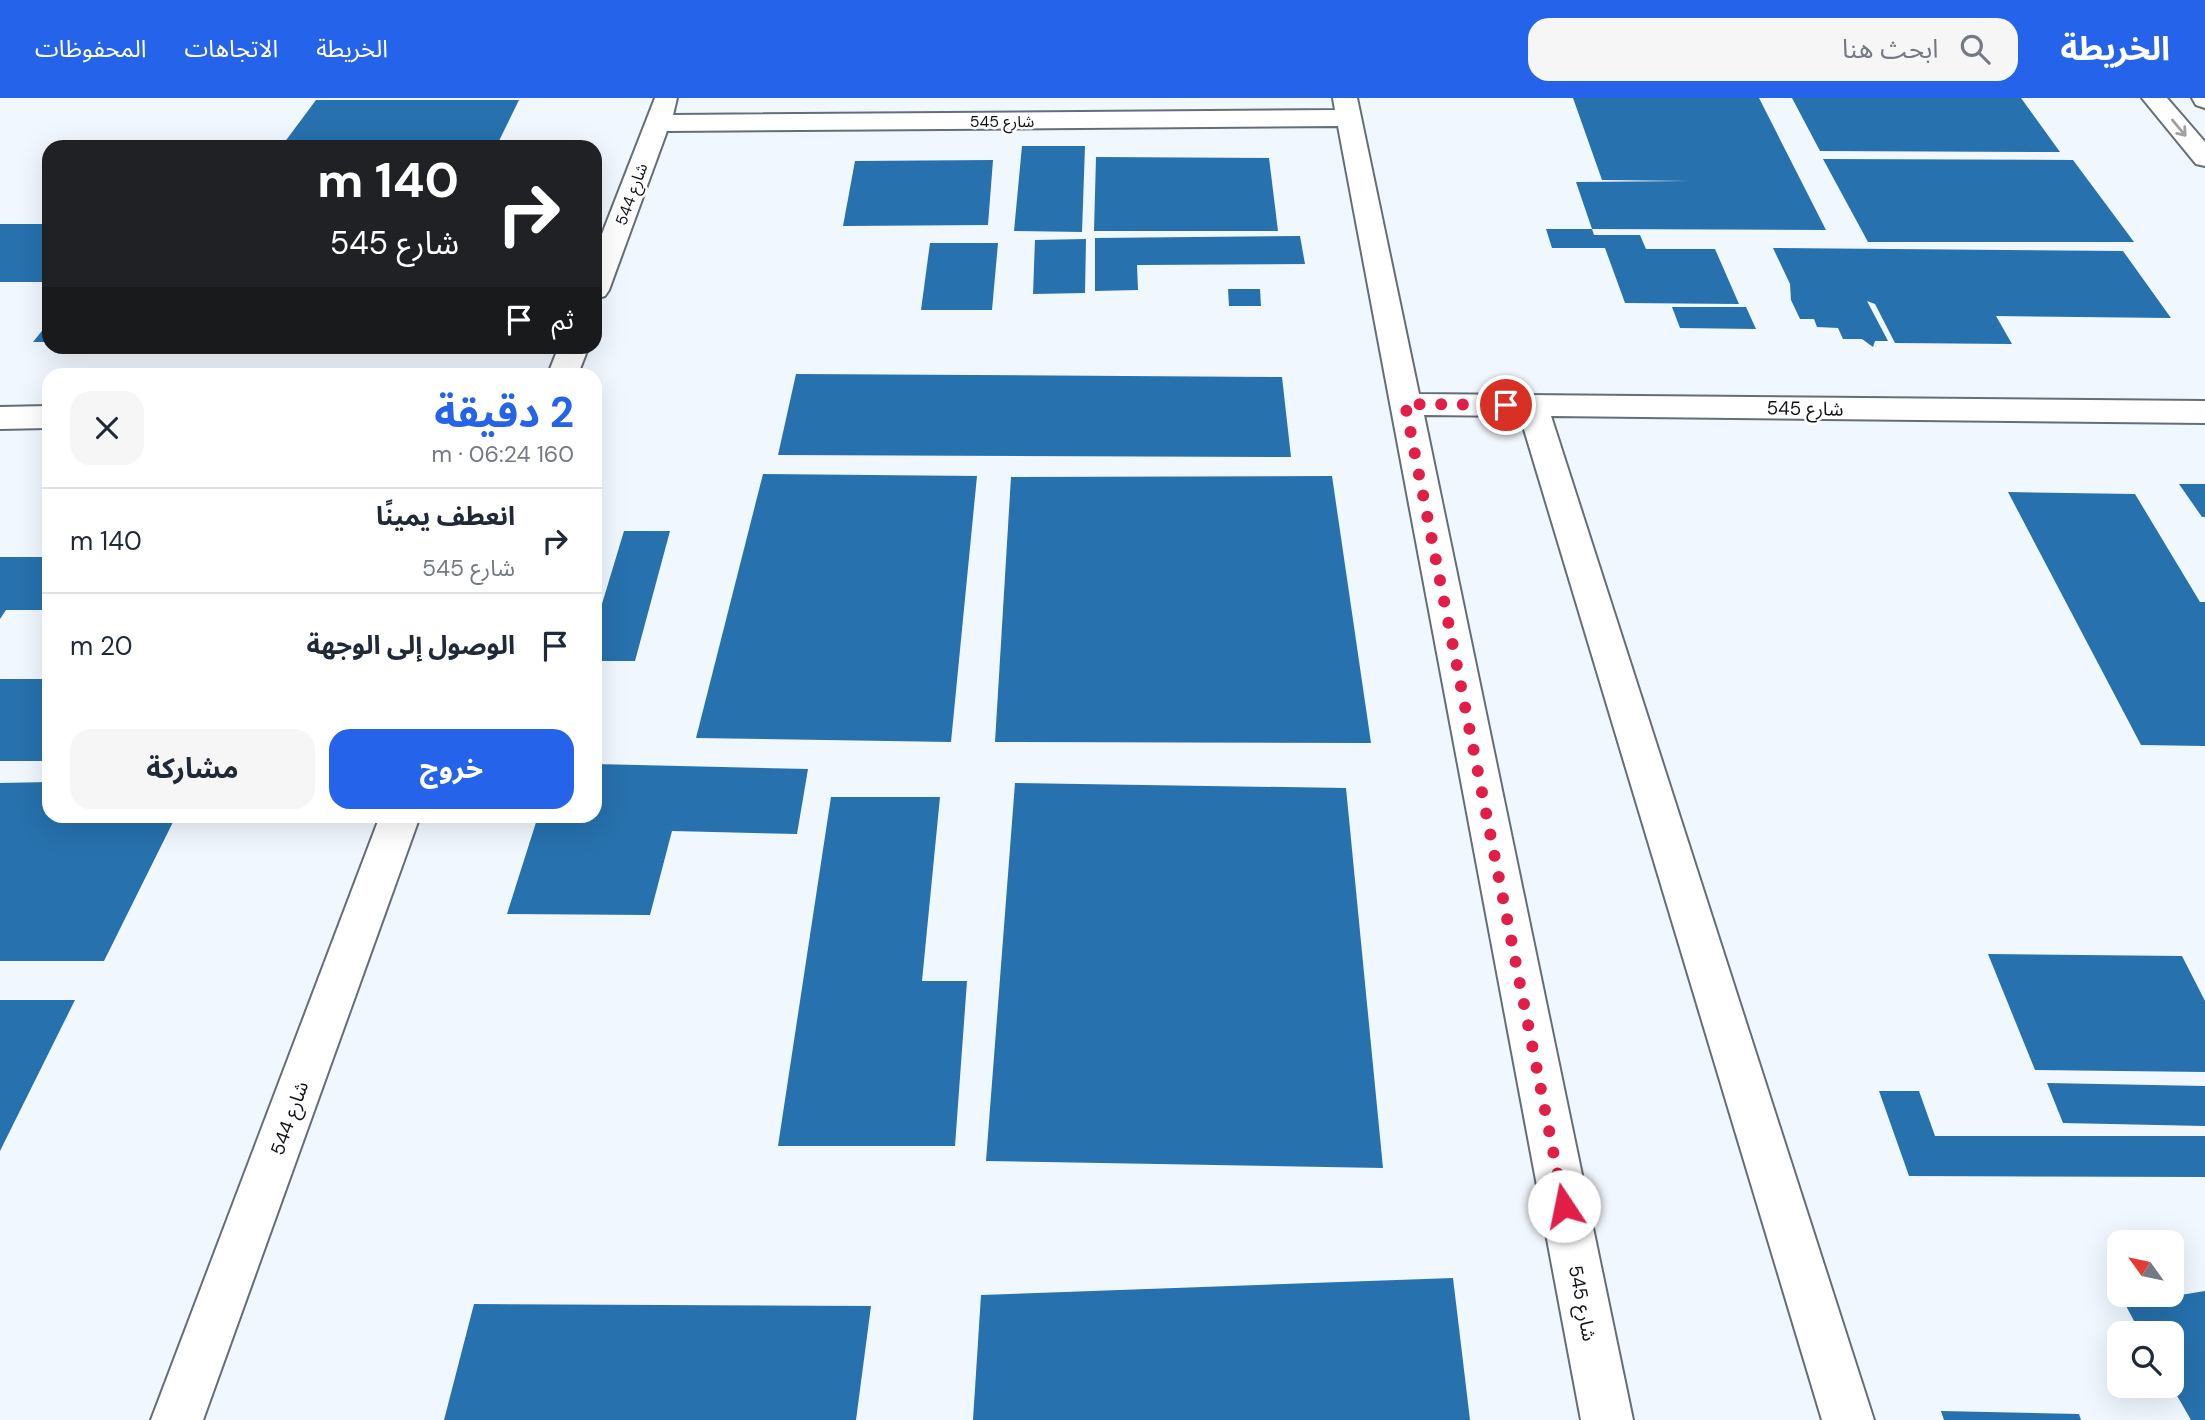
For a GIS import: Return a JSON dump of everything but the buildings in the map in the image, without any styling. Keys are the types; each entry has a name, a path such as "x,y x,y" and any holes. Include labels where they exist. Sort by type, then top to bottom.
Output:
{"street":[{"path":"2154,98 2205,158"},
{"name":"شارع 545","path":"662,111 1347,108 1607,1420"},
{"name":"شارع 544","path":"602,271 662,111"},
{"name":"شارع 545","path":"1405,404 2205,412"},
{"path":"1532,405 1848,1420"},
{"path":"0,418 42,417"},
{"name":"شارع 544","path":"177,1420 397,823"}],"route":[{"path":"1506,405 1405,404 1564,1206"}]}
